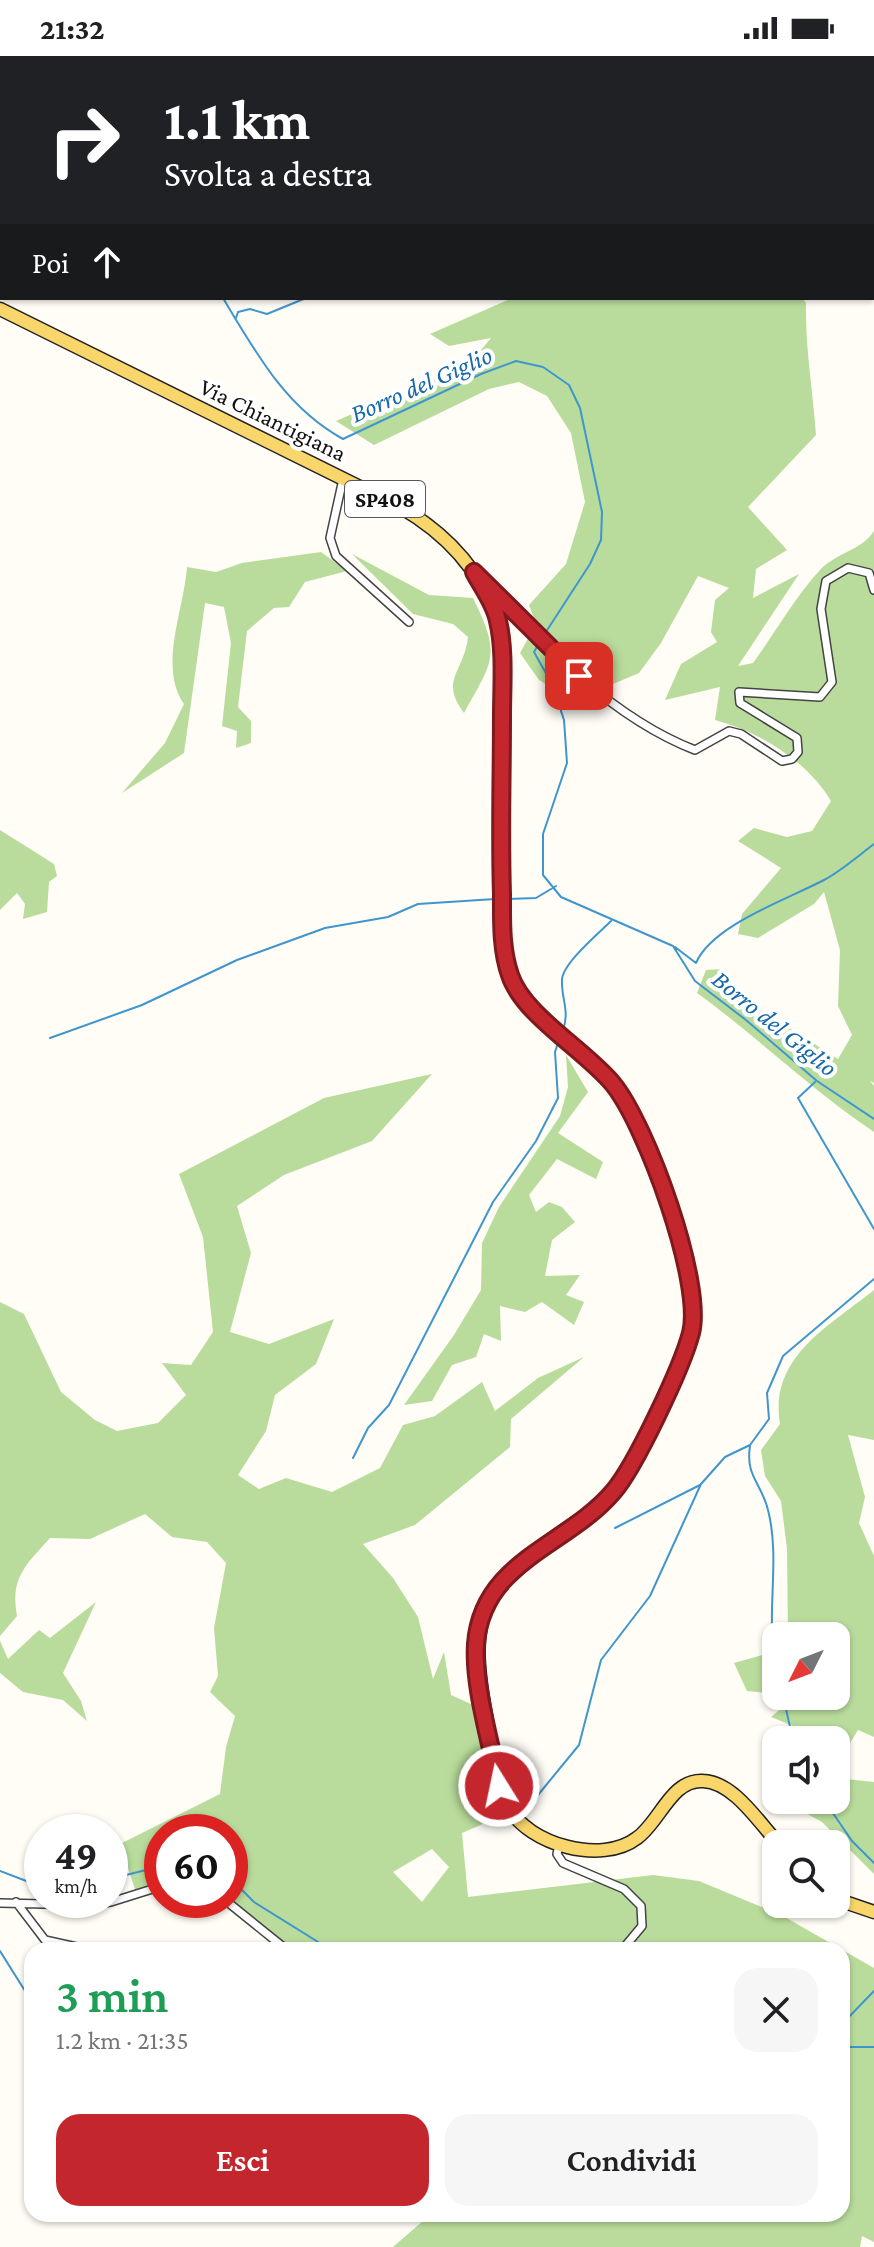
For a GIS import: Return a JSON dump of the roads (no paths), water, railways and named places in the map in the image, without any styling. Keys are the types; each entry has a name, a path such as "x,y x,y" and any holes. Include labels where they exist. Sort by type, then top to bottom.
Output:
{"main road":[{"name":"Via Chiantigiana","path":"0,309 437,529 474,572 498,619 502,691 502,909 504,954 511,980 525,1000 612,1083 642,1129 688,1270 694,1304 692,1331 684,1354 633,1462 613,1492 512,1570 490,1600 479,1626 476,1661 499,1786 517,1820 533,1834 559,1845 605,1849 626,1845 653,1824 678,1789 701,1780 718,1784 731,1793 766,1830"},
{"path":"850,1904 874,1912"}],"street":[{"path":"343,479 330,538 336,556 409,622"},
{"path":"474,572 532,633 579,676 667,739 695,750 729,731 741,734 782,761 792,759 798,752 797,738 740,703 739,692 820,697 832,682 821,609 826,581 848,568 869,573 874,590"},
{"path":"559,1845 557,1854 563,1863 624,1889 641,1906 642,1926 629,1942"},
{"path":"0,1903 111,1902 144,1892"},
{"path":"16,1902 45,1940 54,1942"},
{"path":"247,1918 277,1942"}],"waterway":[{"name":"Borro del Giglio","path":"224,300 274,378 305,412 343,439 481,374 516,361 543,367 569,385 580,408 602,512 601,540 590,564 542,638"},
{"path":"236,318 238,312 250,309 267,314 301,300"},
{"name":"Borro del Giglio","path":"539,643 534,652 552,684 564,720 567,763 543,834 543,875 561,897 673,946 695,981 817,1081 874,1119"},
{"path":"675,947 696,963 705,949 734,925 830,876 874,844"},
{"path":"506,899 536,898 556,886"},
{"path":"50,1038 142,1005 237,960 325,928 388,917 418,904 495,899"},
{"path":"563,1030 566,1017 562,987 564,973 582,949 611,921"},
{"path":"353,1458 368,1428 389,1405 493,1202 536,1141 558,1098 555,1052 559,1040"},
{"path":"815,1082 798,1098 874,1229"},
{"path":"538,1795 579,1745 601,1660 650,1596 701,1484 725,1457 750,1445 769,1419 767,1393 783,1356 874,1279"},
{"path":"750,1446 750,1465 765,1501 772,1529 772,1622"},
{"path":"615,1528 700,1485"},
{"path":"786,1710 790,1726"},
{"path":"834,1814 852,1841 874,1863"},
{"path":"128,1874 144,1870"},
{"path":"0,1871 24,1880"},
{"path":"248,1896 318,1942"},
{"path":"0,1951 24,1989"},
{"path":"850,2016 874,1991"},
{"path":"850,2047 874,2047"}]}
